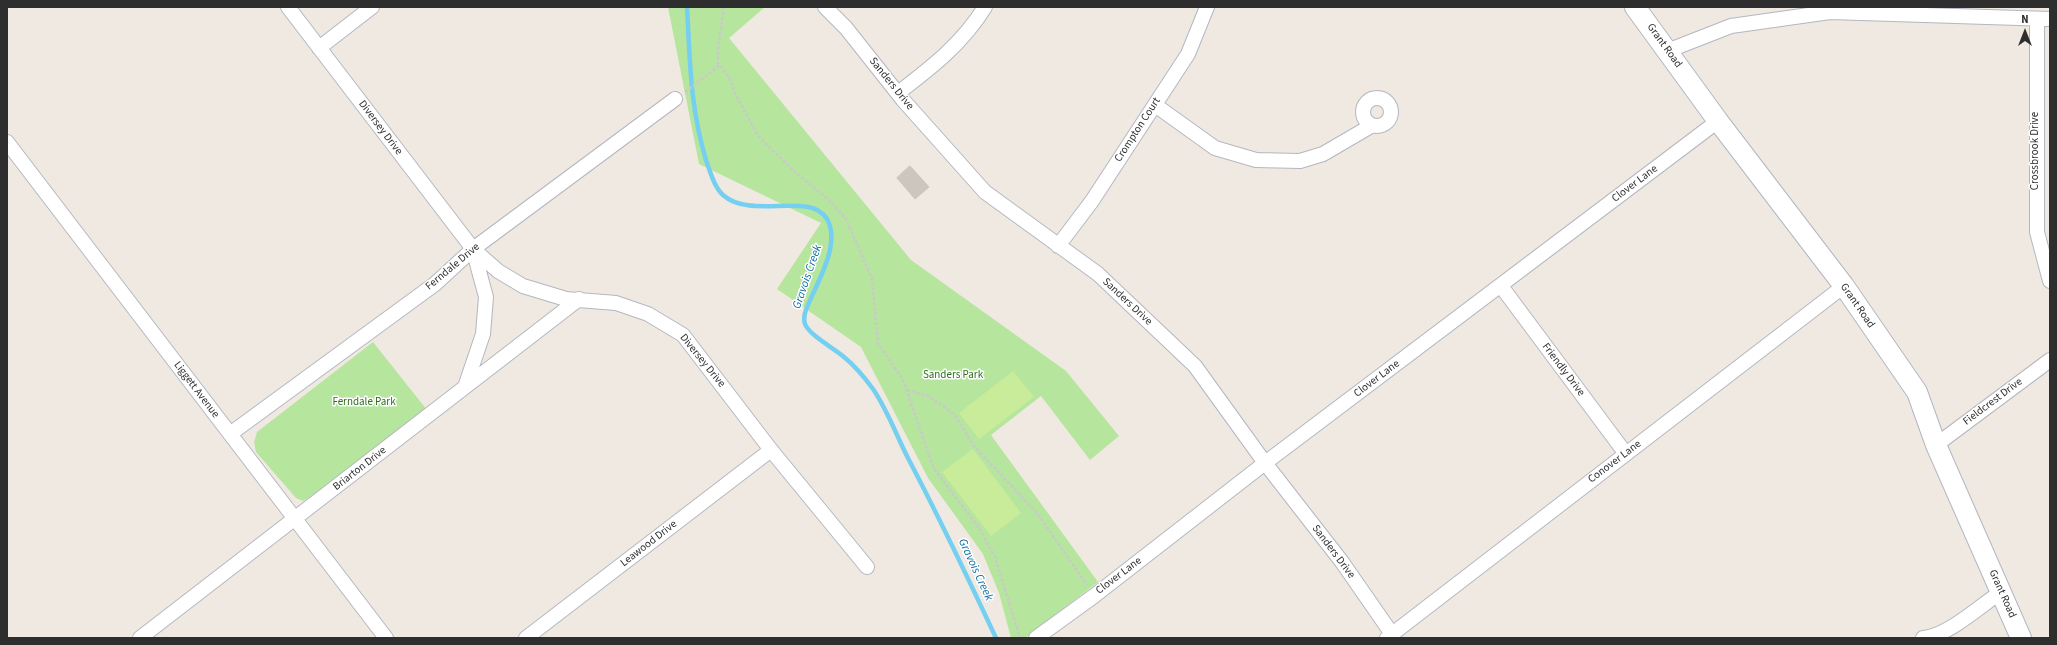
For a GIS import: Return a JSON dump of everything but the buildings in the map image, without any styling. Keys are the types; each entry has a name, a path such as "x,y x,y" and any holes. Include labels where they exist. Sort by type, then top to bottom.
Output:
{"street":[{"name":"Diversey Drive","path":"288,7 473,249 498,271 523,286 566,299 616,303 642,312 667,324 683,335 771,450 867,567"},
{"path":"319,48 372,7"},
{"name":"Sanders Drive","path":"825,7 846,28 898,93 985,192 1098,274 1195,366 1265,463 1342,562 1389,636"},
{"path":"898,93 960,42 985,7"},
{"name":"Crompton Court","path":"1058,246 1092,200 1188,54 1207,7"},
{"name":"Grant Road","path":"1635,7 1718,121 1844,286 1917,392 1936,445 2021,638"},
{"path":"1668,51 1731,26 1830,12 2043,19"},
{"name":"Crossbrook Drive","path":"2043,19 2037,232 2050,282"},
{"name":"Ferndale Drive","path":"230,434 435,284 473,249 677,97"},
{"path":"1155,105 1215,148 1256,160 1300,161 1323,154 1371,126"},
{"name":"Clover Lane","path":"1036,638 1094,596 1265,463 1718,121"},
{"name":"Liggett Avenue","path":"7,142 386,638"},
{"name":"Diversey Drive","path":"465,387 483,334 486,297 473,249"},
{"name":"Friendly Drive","path":"1501,286 1626,454"},
{"name":"Conover Lane","path":"1389,636 1844,286"},
{"name":"Briarton Drive","path":"140,638 295,520 579,299"},
{"name":"Fieldcrest Drive","path":"1936,445 2050,360"},
{"name":"Leawood Drive","path":"526,638 771,450"},
{"path":"1923,638 1931,637 1950,627 2001,592"}],"path":[{"path":"724,7 717,59 729,77 735,93 758,136 794,171 830,200 846,219 872,279 878,343 900,374 934,469 979,528 995,557 1020,638"},
{"path":"677,97 720,65"},
{"path":"907,390 928,396 954,414 973,445 1037,513 1094,596"}],"green space":[{"name":"Sanders Park","path":"668,7 765,7 729,38 911,260 1066,371 1119,436 1090,460 1041,396 991,435 1098,582 1025,638 1011,638 999,593 983,554 928,478 861,347 777,289 821,223 699,164"},
{"name":"Ferndale Park","path":"373,342 427,410 310,497 303,501 296,498 256,452 254,442 257,432"},
{"path":"1013,371 1034,397 979,439 959,413"},
{"path":"973,449 1021,513 991,536 942,472"}],"waterway":[{"name":"Gravois Creek","path":"687,7 690,65 694,103 706,160 715,183 723,195 735,202 749,205 808,207 819,211 827,219 831,238 828,259 806,311 804,317 805,324 812,333 840,353 852,364 860,372 878,397 932,504 996,638"}]}
